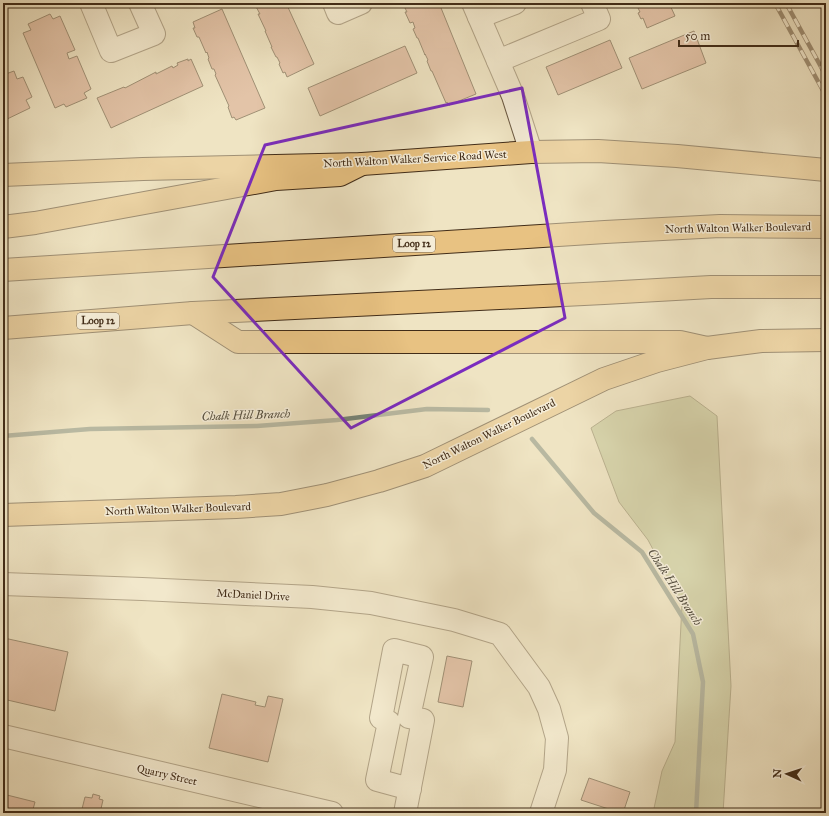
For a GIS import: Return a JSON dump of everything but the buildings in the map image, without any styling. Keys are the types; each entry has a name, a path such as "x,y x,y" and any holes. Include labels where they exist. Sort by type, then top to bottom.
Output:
{"main road":[{"name":"North Walton Walker Service Road West","path":"3,175 143,169 362,164 531,152 598,151 677,156 826,170"},
{"path":"3,227 276,179 340,175 362,164"},
{"name":"North Walton Walker Boulevard","path":"3,270 605,232 720,226 826,227"},
{"name":"Loop 12","path":"3,328 193,313 711,287 826,287"},
{"path":"193,313 238,342 680,342 707,348"},
{"name":"North Walton Walker Boulevard","path":"3,515 236,507 281,504 327,495 379,481 425,466 604,379 657,361 707,348 761,341 826,340"}],"street":[{"path":"91,3 111,51 154,34 140,3"},
{"path":"334,3 338,13 361,3"},
{"path":"515,3 476,10 513,96 531,152"},
{"path":"498,62 599,19 592,3"},
{"name":"McDaniel Drive","path":"3,584 312,597 370,603 454,620 500,634 538,687 550,710 557,738 555,770 541,813"},
{"path":"405,813 410,789 423,720 409,717 422,657 394,650 381,718 388,722 377,780 410,789"},
{"name":"Quarry Street","path":"3,736 332,813"}],"highlighted area":[{"path":"522,88 565,318 351,428 213,277 265,145"}],"green space":[{"path":"690,396 717,416 731,686 723,813 653,813 662,771 675,742 682,604 648,540 619,502 591,428 616,411"}],"waterway":[{"name":"Chalk Hill Branch","path":"3,436 90,429 257,426 337,420 427,409 488,410"},
{"name":"Chalk Hill Branch","path":"532,439 594,513 642,552 693,634 703,682 696,813"}],"railway":[{"path":"775,3 826,96"},
{"path":"786,3 826,76"}]}
